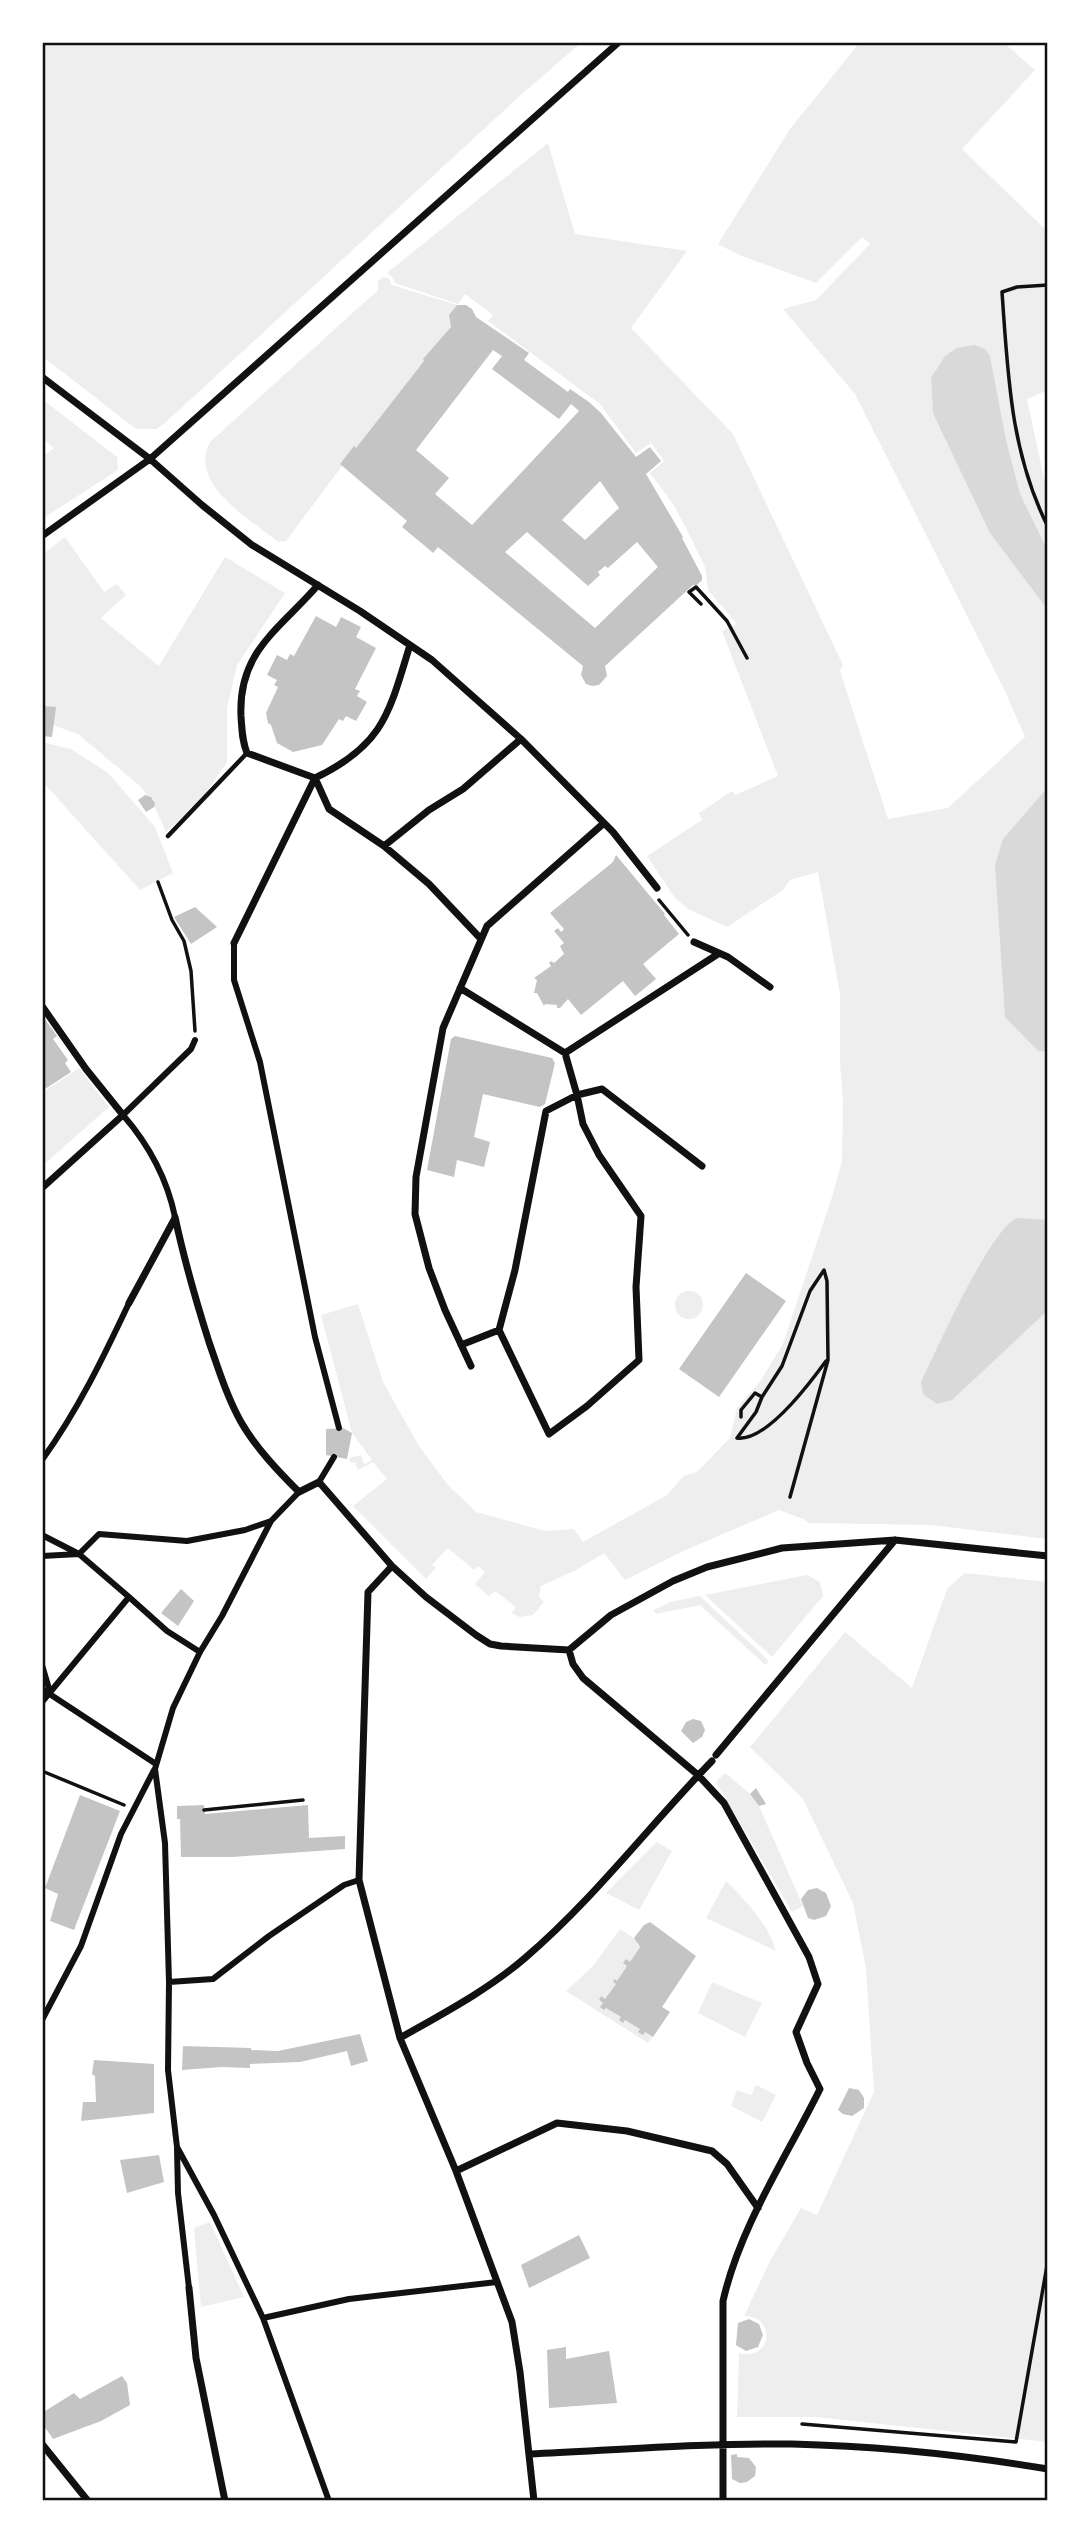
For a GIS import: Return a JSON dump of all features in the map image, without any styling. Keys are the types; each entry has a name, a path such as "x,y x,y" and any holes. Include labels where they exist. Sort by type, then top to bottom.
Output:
{"street":[{"path":"42,536 150,459 620,42"},
{"path":"42,377 150,459 252,545 432,660 521,739 604,823 657,888"},
{"path":"318,585 267,638 246,674 240,694 242,742 247,753 315,778 329,809 384,846 429,884 481,939"},
{"path":"339,1428 315,1337 260,1062 234,980 234,943 315,778 345,763 368,743 393,701 410,645"},
{"path":"384,846 429,810 463,789 521,739"},
{"path":"471,1366 429,1268 415,1214 416,1177 443,1028 487,926 604,823"},
{"path":"694,942 728,957 770,987"},
{"path":"565,1053 718,954"},
{"path":"460,988 565,1053 577,1095 583,1124 599,1155 641,1216 636,1287 639,1360 549,1434 499,1330 516,1270 546,1111 577,1095 602,1089 623,1102 702,1166"},
{"path":"42,1006 156,1162 171,1199 200,1314 240,1422 270,1461 299,1492"},
{"path":"42,1188 123,1115 191,1049 195,1040"},
{"path":"42,1460 68,1424 94,1379 128,1303 175,1217"},
{"path":"461,1345 499,1330"},
{"path":"42,2020 82,1946 121,1835 155,1766 173,1707 200,1651 222,1616 271,1521 299,1492 318,1482 334,1457"},
{"path":"318,1482 392,1566 426,1597 490,1643 569,1650 611,1615 673,1581 707,1567 782,1548 895,1540 1048,1556"},
{"path":"42,1556 79,1554 99,1534 187,1541 245,1530 271,1521"},
{"path":"42,1535 79,1554 167,1631 200,1651"},
{"path":"400,2038 495,1981 524,1960 568,1919 714,1758 895,1540"},
{"path":"392,1566 368,1592 359,1880 400,2038 456,2171 512,2322 534,2501"},
{"path":"42,1703 129,1597"},
{"path":"569,1650 573,1664 583,1678 698,1775 724,1803 810,1957 818,1984 796,2032 820,2089 758,2208 730,2270 723,2301 723,2501"},
{"path":"42,1665 50,1692"},
{"path":"42,1689 155,1766 164,1843 169,1983 168,2070 177,2147 178,2193 196,2358 225,2501"},
{"path":"169,1983 213,1979 344,1885 359,1880"},
{"path":"456,2171 557,2123 626,2131 712,2151 727,2164 758,2208"},
{"path":"177,2147 214,2215 263,2319 329,2501"},
{"path":"263,2319 349,2299 497,2282"},
{"path":"42,2444 88,2501"},
{"path":"530,2454 793,2444 886,2450 1008,2462 1048,2469"}],"lane":[{"path":"168,836 247,753"}],"path":[{"path":"1048,285 1017,287 1002,292 1009,394 1017,445 1048,527"},
{"path":"701,604 689,592 696,587 727,621 747,658"},
{"path":"158,883 172,920 184,941 191,971 195,1040"},
{"path":"657,888 657,898 694,942"},
{"path":"790,1496 828,1360 827,1281 824,1270 810,1291 782,1366 762,1397 756,1412 737,1438 759,1433 772,1423 828,1360"},
{"path":"741,1417 741,1410 755,1393 762,1397"},
{"path":"42,1771 133,1808"},
{"path":"204,1810 303,1800"},
{"path":"802,2424 1016,2442 1048,2260"}],"shaded area":[{"path":"42,42 582,42 523,93 165,423 156,429 136,429 42,356"},
{"path":"860,42 1003,42 1035,70 962,149 1048,232 1048,390 1027,399 1045,483 1048,483 1048,1539 931,1525 809,1523 779,1510 681,1552 625,1580 604,1553 541,1586 539,1597 544,1602 533,1615 519,1617 512,1613 516,1607 495,1591 489,1596 475,1584 485,1572 478,1566 474,1570 448,1548 432,1565 436,1568 426,1579 353,1506 387,1479 373,1462 358,1470 355,1462 351,1463 349,1458 361,1455 364,1464 372,1460 352,1433 321,1315 358,1304 383,1382 419,1446 447,1484 476,1512 545,1531 574,1529 583,1542 667,1495 684,1476 697,1472 730,1438 737,1408 761,1380 783,1344 842,1161 840,994 818,872 790,880 783,890 727,927 688,909 675,898 647,856 702,820 699,813 732,791 735,795 778,776 722,631 737,624 708,590 705,567 688,532 673,504 650,473 664,461 651,443 636,453 600,404 488,321 493,315 465,294 458,304 395,283 387,273 548,143 575,234 687,251 631,328 733,434 843,665 840,671 888,819 948,808 1025,737 1005,691 855,394 783,309 816,300 870,244 862,237 816,283 739,255 718,244 790,129"},
{"path":"383,277 389,278 392,285 457,305 449,315 451,327 356,448 354,447 340,464 342,466 286,541 278,542 239,512 215,486 208,473 205,458 210,442 378,290 378,281"},
{"path":"975,345 985,349 990,356 1006,440 1020,494 1048,551 1048,610 990,533 933,413 931,378 945,356 957,348"},
{"path":"42,399 117,457 118,470 42,519 42,457 54,448 42,438"},
{"path":"65,537 104,592 117,584 126,595 101,618 159,666 225,557 285,593 237,665 227,708 227,762 201,800 166,832 154,806 154,800 78,734 53,725 55,708 42,706 42,555"},
{"path":"42,742 71,749 108,773 155,827 173,873 140,890 42,781"},
{"path":"1048,787 1048,1052 1038,1051 1005,1017 995,865 1003,839"},
{"path":"79,1068 109,1107 42,1166 42,1093"},
{"path":"1017,1218 1048,1220 1048,1310 952,1400 937,1404 923,1394 921,1382 979,1267 1006,1227"},
{"path":"689,1291 699,1295 703,1305 699,1315 689,1319 679,1315 675,1305 679,1295"},
{"path":"965,1573 1048,1582 1048,2442 815,2417 737,2417 739,2353 750,2354 758,2351 764,2346 766,2338 762,2323 755,2318 744,2316 770,2261 801,2208 817,2215 874,2092 866,1968 853,1903 803,1799 750,1747 845,1632 912,1688 947,1589"},
{"path":"807,1575 820,1582 823,1596 772,1657 705,1595"},
{"path":"700,1596 769,1661 765,1665 700,1605 656,1614 654,1610 670,1602"},
{"path":"725,1773 750,1794 759,1806 803,1906 792,1912 716,1782"},
{"path":"657,1842 672,1851 639,1910 606,1893"},
{"path":"726,1881 762,1922 776,1951 706,1918"},
{"path":"620,1929 638,1941 636,1944 640,1947 617,1981 614,1980 616,1984 605,1999 601,1996 599,2000 603,2003 601,2007 604,2010 606,2008 653,2037 648,2043 566,1991 593,1966"},
{"path":"712,1982 762,2003 745,2037 698,2013"},
{"path":"756,2085 776,2095 762,2122 731,2106 737,2090 751,2095"},
{"path":"210,2222 244,2297 201,2307 194,2228"}],"building":[{"path":"457,305 466,305 472,309 476,317 529,353 524,360 568,392 570,389 589,402 636,457 650,447 661,461 646,474 683,537 702,580 693,585 605,666 607,676 599,685 586,684 581,675 583,666 438,547 433,553 402,527 407,521 340,464 354,446 356,448 423,359 451,327 449,315","holes":["493,350 502,356 492,369 559,419 571,404 579,411 472,525 435,494 449,478 416,450","600,481 619,508 585,540 562,520","527,532 588,586 600,575 598,572 605,566 608,568 637,542 658,567 595,628 505,552"]},
{"path":"316,616 336,627 341,617 361,627 356,637 376,648 355,689 360,691 357,696 367,702 356,721 346,716 343,721 339,719 322,745 293,752 277,743 268,723 266,713 278,687 274,685 277,680 267,675 277,655 287,660 290,654 294,656"},
{"path":"42,706 56,707 52,737 42,736"},
{"path":"145,795 151,797 155,803 154,807 146,812 138,800"},
{"path":"616,855 679,934 643,964 656,979 635,996 623,981 581,1015 568,999 560,1008 557,1008 557,1005 544,1006 537,993 534,993 537,980 534,978 551,966 551,961 554,963 564,954 560,946 564,943 554,931 558,928 561,932 564,929 550,913 613,862"},
{"path":"195,907 217,927 191,944 174,917"},
{"path":"42,1015 57,1036 53,1039 68,1060 65,1063 71,1072 42,1091"},
{"path":"455,1036 552,1058 555,1063 545,1104 540,1107 483,1094 474,1137 490,1142 484,1167 457,1160 454,1177 427,1170 451,1039"},
{"path":"746,1273 786,1301 719,1397 679,1369"},
{"path":"343,1428 352,1433 347,1459 326,1455 326,1429"},
{"path":"181,1589 194,1601 178,1626 161,1613"},
{"path":"693,1719 701,1721 705,1730 702,1737 693,1743 681,1731 686,1722"},
{"path":"756,1788 766,1804 759,1806 750,1794"},
{"path":"80,1795 120,1811 74,1930 50,1921 58,1894 45,1888"},
{"path":"204,1805 205,1814 308,1805 309,1838 345,1836 345,1849 232,1857 181,1857 177,1806"},
{"path":"817,1888 826,1893 831,1906 826,1916 814,1920 808,1918 801,1899 808,1890"},
{"path":"650,1922 696,1956 662,2007 670,2012 653,2037 645,2032 643,2035 638,2032 640,2029 625,2020 623,2023 619,2020 621,2017 606,2008 604,2010 600,2007 603,2003 599,2000 601,1996 605,1999 616,1984 614,1979 617,1981 627,1966 623,1963 626,1959 630,1962 640,1947 634,1938 644,1925"},
{"path":"360,2034 368,2061 351,2066 347,2051 300,2062 250,2064 250,2068 182,2070 183,2046 278,2051"},
{"path":"94,2060 154,2064 154,2113 81,2121 83,2102 96,2102 95,2076 92,2074"},
{"path":"849,2088 859,2090 864,2098 864,2108 852,2116 838,2110"},
{"path":"159,2155 164,2182 127,2193 120,2160"},
{"path":"579,2235 590,2258 529,2288 521,2265"},
{"path":"749,2319 759,2324 763,2335 758,2347 746,2351 736,2345 738,2323"},
{"path":"566,2347 566,2359 609,2351 617,2403 549,2408 547,2350"},
{"path":"122,2376 127,2383 130,2405 101,2421 53,2439 42,2423 42,2413 74,2393 80,2399"},
{"path":"737,2454 737,2457 749,2458 756,2467 755,2476 747,2482 740,2483 732,2479 731,2455"}]}
